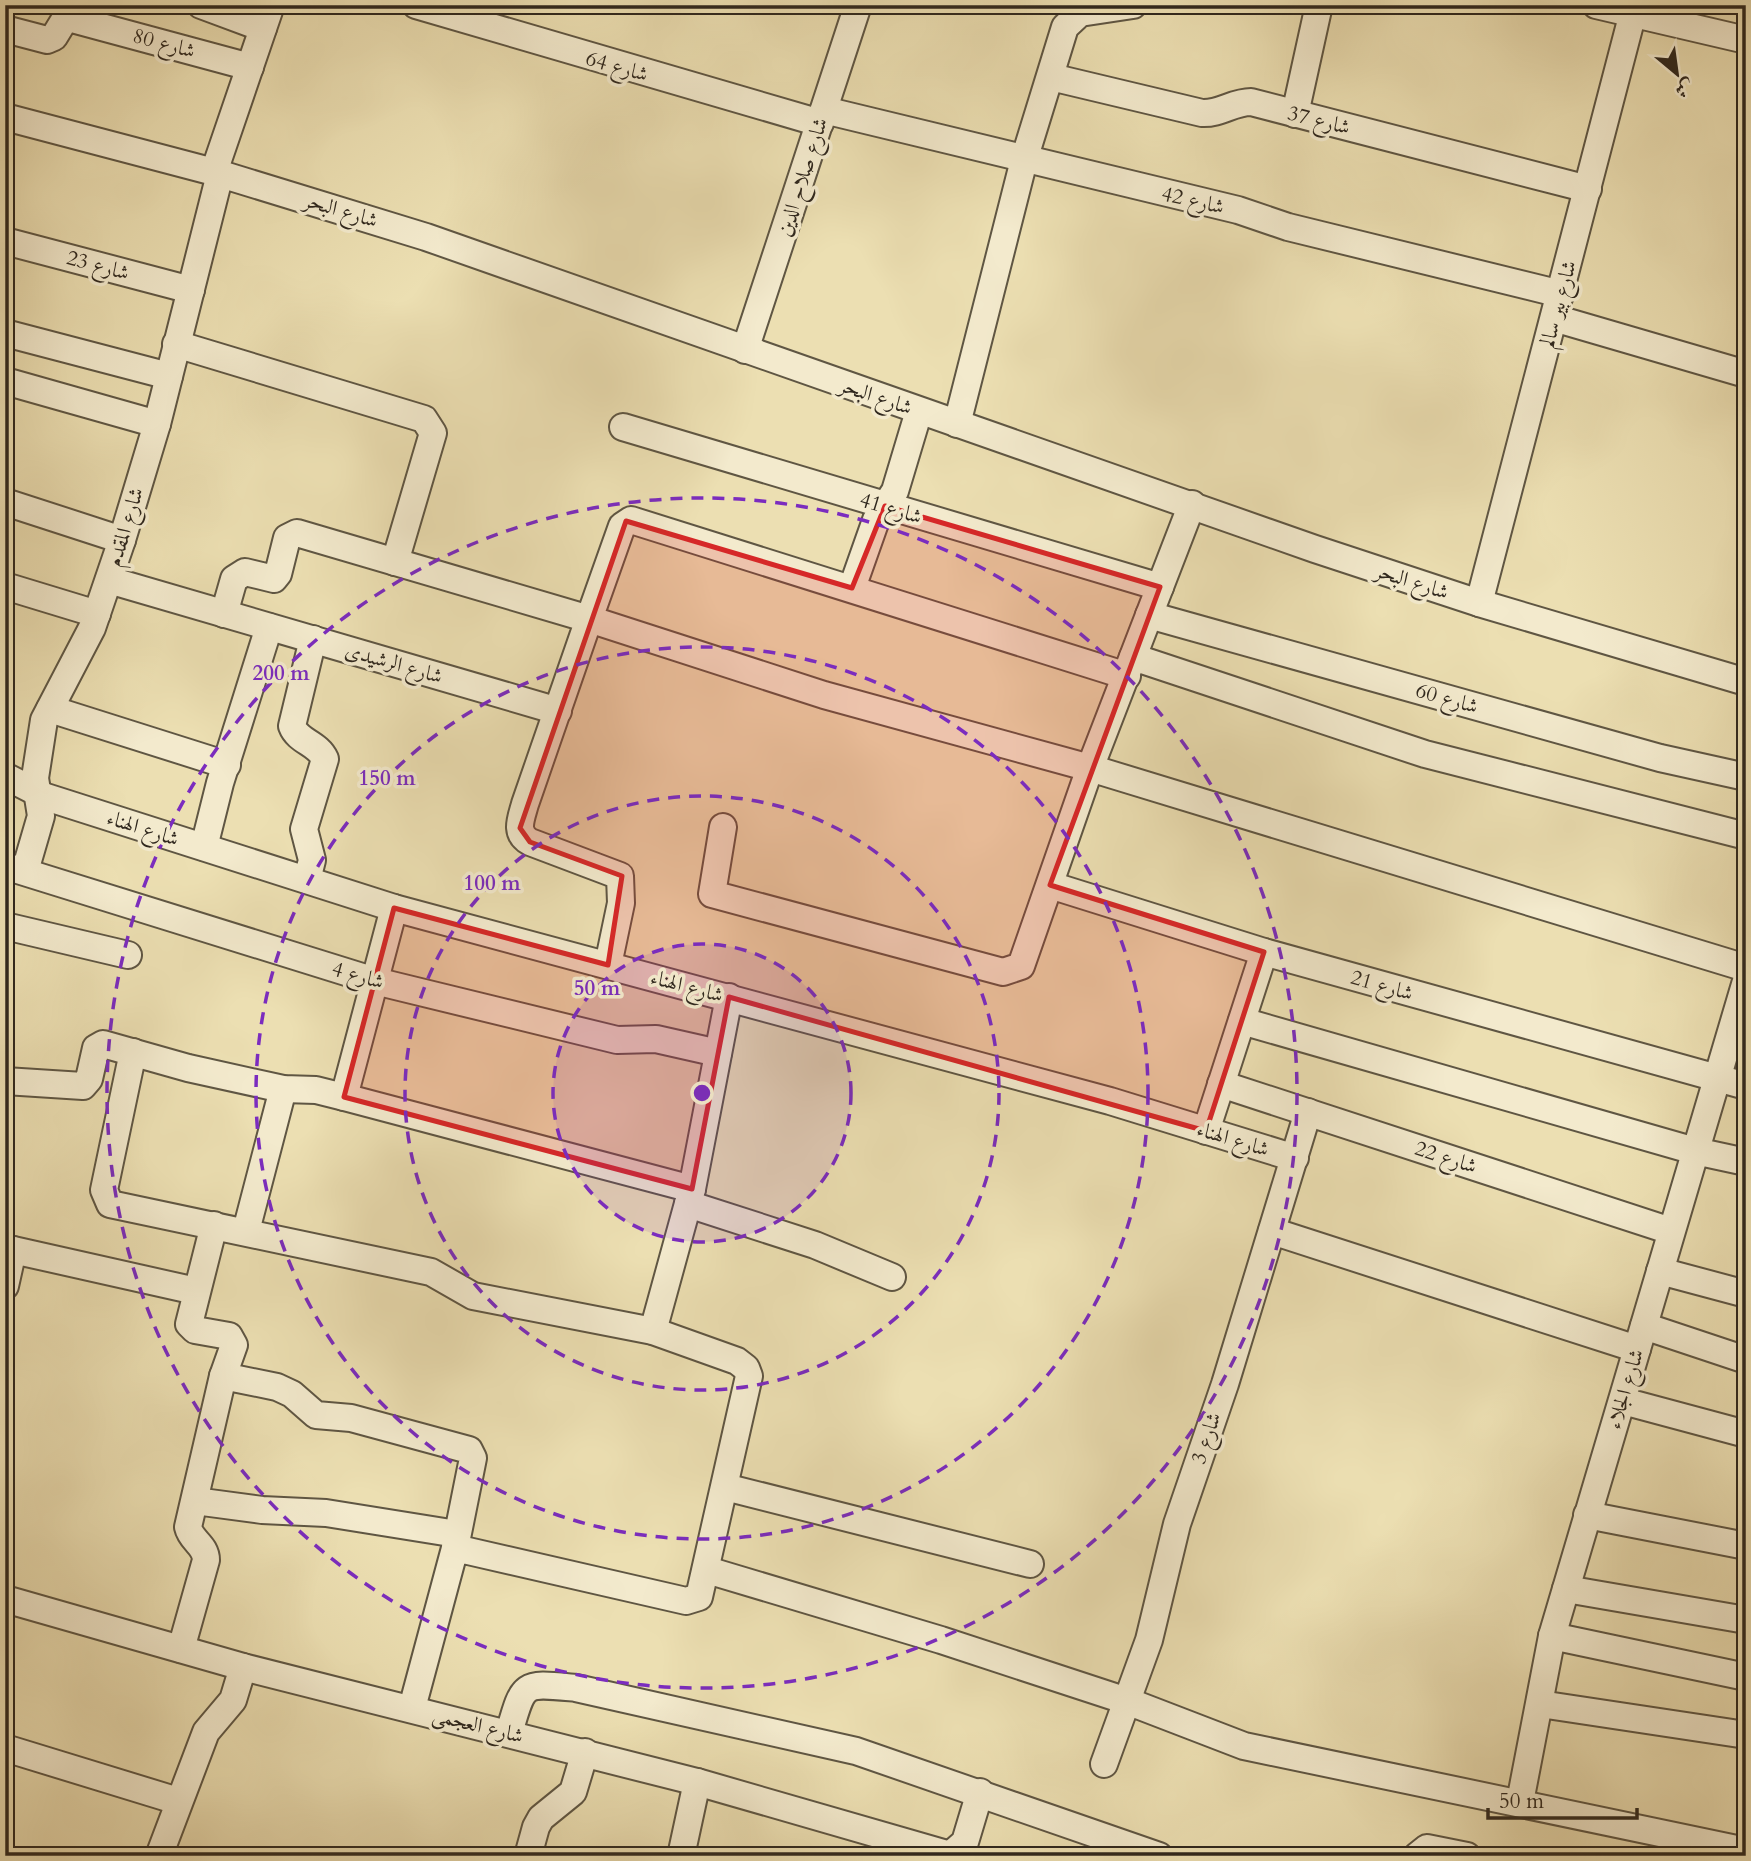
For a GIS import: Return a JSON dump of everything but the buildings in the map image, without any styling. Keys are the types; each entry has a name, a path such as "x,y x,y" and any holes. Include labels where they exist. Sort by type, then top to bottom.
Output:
{"street":[{"path":"201,5 267,17"},
{"name":"شارع 64","path":"416,5 822,117"},
{"name":"شارع صلاح الدين","path":"745,350 858,5"},
{"path":"957,424 1024,160 1062,34 1074,16 1133,5"},
{"path":"1295,114 1319,5"},
{"path":"1596,5 1634,10 1746,40"},
{"name":"شارع بير سالم","path":"1479,603 1634,10"},
{"name":"شارع المقدم","path":"15,869 41,816 35,778 39,743 50,709 85,644 122,540 157,424 217,173 267,17"},
{"name":"شارع 80","path":"5,29 47,40 56,34 65,19 72,19 250,66"},
{"name":"شارع 37","path":"1051,77 1202,113 1217,113 1251,102 1588,189"},
{"name":"شارع البحر","path":"5,117 217,173 426,237 1315,549 1479,603 1746,682"},
{"name":"شارع 42","path":"822,117 1024,160 1238,210 1558,306 1746,374"},
{"name":"شارع 23","path":"5,241 191,290"},
{"path":"5,333 169,376"},
{"path":"176,344 424,419 433,433 395,562"},
{"path":"5,381 157,424"},
{"path":"852,588 876,520 895,491 919,411"},
{"name":"شارع 41","path":"623,427 1160,587"},
{"path":"5,502 122,540"},
{"path":"723,827 712,894 1003,972 1021,966 1090,768 1192,504"},
{"path":"608,965 621,903 620,876 530,842 523,837 520,828 525,804 622,526 631,520 852,588 1425,754 1746,836"},
{"path":"224,614 237,576 245,572 271,579 276,576 285,544 291,535 303,534 589,619 943,730 1090,768 1746,968"},
{"name":"شارع الرشيدى","path":"109,580 558,710"},
{"path":"5,586 97,614"},
{"name":"شارع 60","path":"1149,615 1660,758 1746,776"},
{"path":"204,847 269,627"},
{"path":"307,880 312,860 304,829 325,759 317,748 295,734 292,726 313,639"},
{"path":"50,709 227,765"},
{"name":"شارع الهناء","path":"5,776 37,793 394,908 1110,1101 1295,1158"},
{"name":"شارع 4","path":"15,869 375,981 617,1040 656,1039 718,1053"},
{"name":"شارع 21","path":"1050,885 1264,952 1746,1086"},
{"path":"345,1097 394,908"},
{"path":"5,926 128,955"},
{"path":"1206,1131 1264,952"},
{"name":"شارع الجلاء","path":"1520,1802 1552,1636 1695,1151 1740,1019 1746,981"},
{"path":"653,1331 690,1196 729,998"},
{"path":"1242,1021 1695,1151 1746,1162"},
{"path":"5,1081 83,1086 89,1079 98,1045 103,1044 188,1068 283,1089 316,1090 690,1196 892,1277"},
{"path":"133,1052 104,1190 106,1198 116,1207 246,1231 431,1272 473,1296 653,1331 737,1361 746,1368 749,1376 702,1594 692,1602 456,1541 326,1513 262,1510 195,1502"},
{"name":"شارع 22","path":"1221,1084 1671,1231"},
{"path":"246,1231 283,1089"},
{"name":"شارع 3","path":"1104,1764 1149,1640 1184,1502 1226,1384 1308,1112"},
{"path":"181,1649 206,1560 204,1550 192,1538 188,1527 223,1376 234,1342 229,1336 190,1326 214,1225"},
{"path":"1272,1231 1641,1338 1746,1360"},
{"path":"5,1286 9,1249 197,1291"},
{"path":"1660,1271 1746,1294"},
{"path":"223,1376 277,1387 292,1394 316,1415 351,1418 469,1450 472,1458 456,1541 412,1708"},
{"path":"1623,1401 1746,1434"},
{"path":"725,1487 1030,1564"},
{"path":"1587,1515 1746,1546"},
{"path":"708,1570 941,1640 1127,1701 1244,1746 1746,1851"},
{"path":"1566,1589 1746,1620"},
{"name":"شارع العجمى","path":"5,1599 243,1667 697,1782 950,1856"},
{"path":"1552,1636 1746,1677"},
{"path":"159,1856 206,1732 233,1700 243,1667"},
{"path":"509,1733 520,1694 527,1688 540,1684 576,1688 804,1737 980,1792 1132,1851 1159,1856"},
{"path":"1541,1704 1746,1735"},
{"path":"5,1748 178,1801"},
{"path":"528,1856 541,1818 573,1792 585,1752"},
{"path":"681,1856 697,1782"},
{"path":"950,1856 965,1842 980,1792"},
{"path":"1417,1856 1427,1848 1467,1856"}],"highlighted area":[{"path":"885,506 1160,587 1050,885 1264,952 1206,1131 729,997 692,1189 344,1097 394,908 608,965 622,876 530,842 520,828 626,521 852,588"}]}
